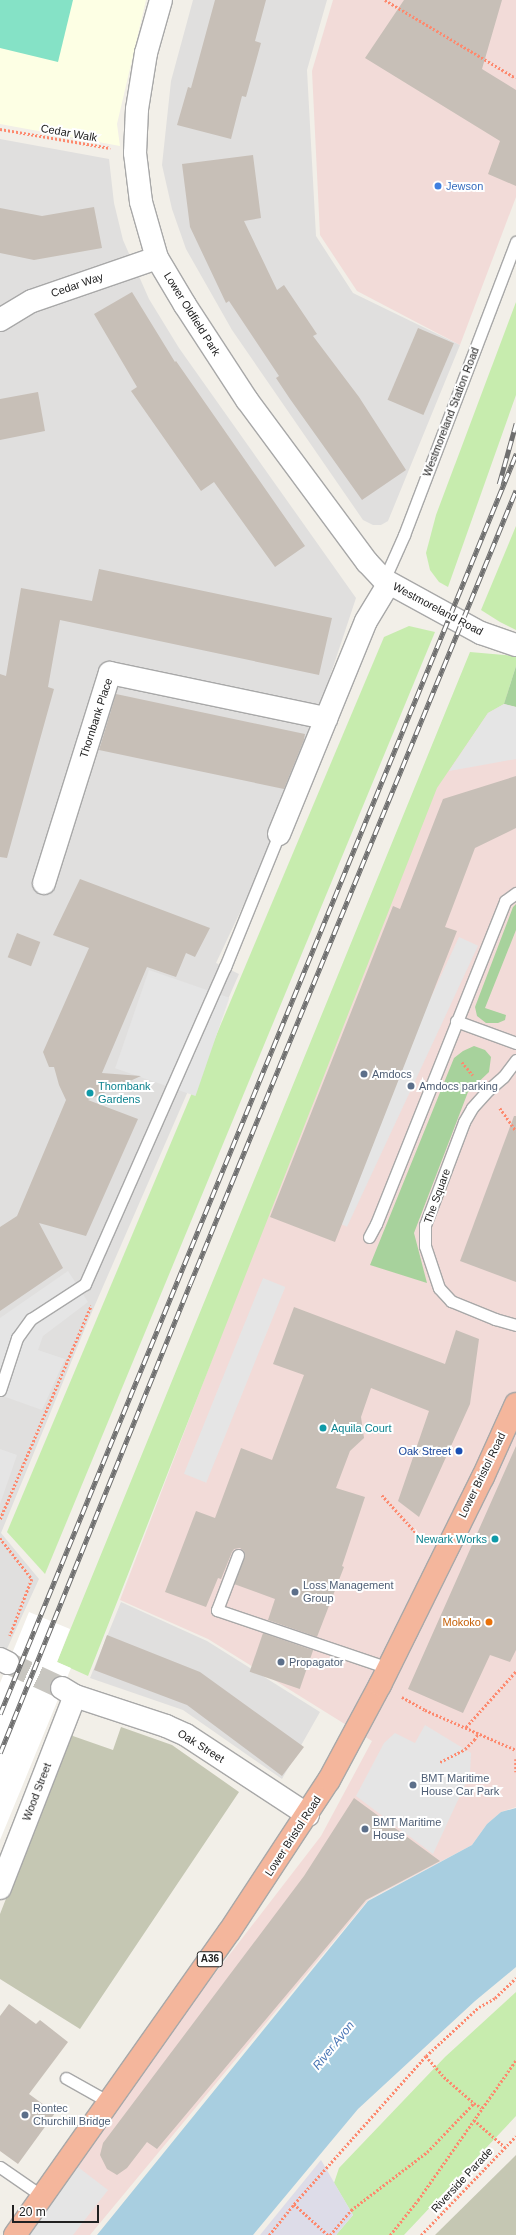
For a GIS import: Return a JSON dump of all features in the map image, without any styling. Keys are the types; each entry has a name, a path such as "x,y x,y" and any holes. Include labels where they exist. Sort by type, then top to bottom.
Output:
{"highway":[{"name":"Lower Bristol Road","path":"15,2235 229,1932 308,1815 329,1780 384,1676 483,1477 516,1404"}],"street":[{"name":"Lower Oldfield Park","path":"161,0 146,53 137,109 135,153 141,202 157,258 185,305 247,400 367,562 387,582"},
{"name":"Cedar Way","path":"0,320 32,301 157,258"},
{"name":"Westmoreland Road","path":"387,582 481,634 516,645"},
{"path":"279,834 366,621 387,582"},
{"name":"Thornbank Place","path":"44,883 110,673 326,718"},
{"name":"Oak Street","path":"68,1692 186,1735 308,1815"},
{"name":"Wood Street","path":"1,1882 68,1692"}],"lane":[{"name":"Westmoreland Station Road","path":"387,582 516,242"},
{"path":"0,1390 17,1338 31,1320 85,1284 225,966 279,834"},
{"path":"369,1237 376,1224 505,901 516,893"},
{"path":"456,1021 516,1043"},
{"name":"The Square","path":"516,1060 504,1077 488,1090 470,1113 425,1225 425,1246 439,1288 451,1301 495,1319 516,1325"},
{"path":"238,1554 217,1610 384,1676"},
{"path":"66,2078 109,2102"},
{"path":"0,2167 42,2196"}],"path":[{"path":"385,0 516,78"},
{"name":"Cedar Walk","path":"0,129 135,153"},
{"path":"505,1116 516,1131"},
{"path":"0,1519 92,1304"},
{"path":"382,1495 419,1536"},
{"path":"0,1538 32,1579 3,1660"},
{"path":"466,1727 516,1671"},
{"path":"384,1676 425,1710 516,1750"},
{"path":"440,1762 465,1749 474,1740 478,1733"},
{"path":"516,1759 516,1772"},
{"path":"269,2235 294,2204 426,2056 479,2007 495,1998 516,1978"},
{"path":"426,2056 444,2077 482,2108"},
{"path":"390,2235 418,2200 516,2060"},
{"path":"294,2204 329,2235 350,2210 427,2152 474,2103"},
{"path":"474,2120 505,2147"},
{"name":"Riverside Parade","path":"421,2235 516,2136"}],"shaded area":[{"path":"0,0 146,0 117,124 120,146 0,124"},
{"path":"193,0 327,0 307,70 316,236 353,293 460,345 388,521 381,525 373,525 363,520 232,330 186,249 172,209 162,165 171,81"},
{"path":"333,0 516,0 516,197 460,345 357,291 320,235 312,71"},
{"path":"0,139 109,159 114,203 123,240 149,299 179,348 356,598 279,830 216,963 239,974 88,1321 1,1533 39,1579 0,1664"},
{"path":"516,686 516,1807 501,1812 487,1824 472,1845 368,1900 90,2235 25,2235 139,2072 321,1836 372,1741 208,1639 120,1600 433,782 478,696"},
{"path":"504,704 516,707 516,759 449,771 488,713"},
{"path":"459,937 478,946 347,1227 328,1218"},
{"path":"149,970 229,998 196,1096 115,1068"},
{"path":"68,1271 88,1302 43,1336 38,1350 65,1359 42,1410 0,1395 0,1318"},
{"path":"263,1278 285,1287 206,1483 184,1474"},
{"path":"0,1449 17,1455 0,1504"},
{"path":"121,1602 207,1641 320,1712 282,1779 183,1710 90,1678"},
{"name":"BMT Maritime House Car Park","path":"425,1725 471,1753 470,1774 433,1854 356,1796 384,1743 395,1733 415,1743"},
{"path":"121,1727 172,1745 239,1792 80,2029 0,1979 0,1914 70,1735 113,1750"},
{"path":"516,2155 516,2235 435,2235"},
{"path":"321,2160 353,2215 336,2235 260,2235"},
{"path":"74,2164 108,2190 73,2235 25,2235"}],"green space":[{"path":"0,0 73,0 58,62 0,48"},
{"path":"516,302 516,395 448,587 439,582 430,570 426,553 436,515"},
{"path":"516,526 516,630 481,610"},
{"path":"409,626 435,632 45,1574 7,1532 384,637"},
{"path":"470,652 516,656 516,666 504,704 488,713 437,788 88,1676 57,1662"},
{"path":"516,666 516,707 504,704"},
{"path":"516,904 516,930 485,1008 506,1015 505,1020 498,1023 486,1023 477,1016 475,1007 513,907"},
{"path":"474,1046 485,1050 491,1057 489,1072 468,1092 414,1233 427,1283 370,1265 454,1058 463,1051"},
{"path":"516,1992 516,2116 404,2235 336,2235 353,2215 334,2183 339,2168 445,2057"}],"water":[{"name":"River Avon","path":"516,1808 516,1967 475,2001 358,2109 253,2235 97,2235 368,1901 472,1845 487,1824 501,1812"}],"pier":[{"path":"29,1612 70,1629 57,1662 71,1668 0,1840 0,1683"}],"building":[{"path":"215,0 266,0 255,41 261,43 246,97 242,96 231,139 177,125 188,87 191,88"},
{"path":"404,0 502,0 482,69 516,90 516,186 488,174 500,141 365,58"},
{"path":"253,155 261,218 244,221 277,290 284,285 317,334 313,336 359,397 406,470 362,500 290,399 276,378 279,376 229,301 226,303 190,227 182,164"},
{"path":"94,207 102,248 34,260 0,253 0,208 42,216"},
{"path":"132,292 175,362 176,361 305,546 275,567 214,482 201,491 131,391 137,387 94,314"},
{"path":"418,328 454,343 423,415 388,400"},
{"path":"38,392 45,431 0,440 0,399"},
{"path":"99,569 332,618 319,675 60,620 48,687 54,689 7,858 0,857 0,674 6,676 21,588 92,601"},
{"path":"116,694 305,734 304,740 284,789 99,750"},
{"name":"Amdocs","path":"516,776 516,828 475,848 445,927 457,931 335,1242 270,1217 393,906 400,909 443,799"},
{"name":"Thornbank Gardens","path":"80,879 210,928 195,957 186,953 176,977 147,967 102,1073 141,1076 88,1100 138,1119 86,1236 39,1223 63,1268 0,1311 0,1227 17,1216 66,1100 59,1085 54,1067 49,1067 43,1052 89,948 53,935"},
{"path":"17,933 40,942 31,966 8,957"},
{"path":"514,1116 516,1116 516,1282 460,1261"},
{"path":"294,1307 445,1364 456,1330 479,1339 470,1404 419,1517 398,1501 429,1411 371,1388 361,1417 364,1438 350,1451 336,1488 365,1497 342,1566 344,1567 317,1637 268,1620 275,1599 234,1584 245,1557 244,1551 240,1548 234,1549 232,1552 221,1579 218,1578 206,1607 165,1592 196,1511 215,1518 241,1448 272,1460 304,1375 273,1364"},
{"name":"Newark Works","path":"516,1446 516,1650 510,1662 490,1655 463,1713 408,1689"},
{"name":"Propagator","path":"263,1633 313,1650 300,1689 250,1672"},
{"path":"107,1635 200,1672 304,1747 282,1776 187,1705 94,1670"},
{"path":"354,1798 440,1861 366,1900 157,2149 147,2142 127,2168 117,2175 107,2169 100,2155 103,2143 304,1876"},
{"path":"9,2004 36,2024 40,2020 68,2042 29,2094 55,2113 18,2164 0,2151 0,2016"}],"tunnel":[{"path":"8,1663 62,1688"}],"railway":[{"path":"499,484 516,423"},
{"path":"0,1714 516,454"},
{"path":"0,1753 190,1284 516,490"}],"place":[{"name":"Jewson","path":"438,186"},
{"name":"Amdocs","path":"364,1074"},
{"name":"Amdocs parking","path":"411,1086"},
{"name":"Thornbank Gardens","path":"90,1093"},
{"name":"Aquila Court","path":"323,1428"},
{"name":"Oak Street","path":"459,1451"},
{"name":"Newark Works","path":"495,1539"},
{"name":"Loss Management Group","path":"295,1592"},
{"name":"Mokoko","path":"489,1622"},
{"name":"Propagator","path":"281,1662"},
{"name":"BMT Maritime House Car Park","path":"413,1785"},
{"name":"BMT Maritime House","path":"365,1829"},
{"name":"Rontec Churchill Bridge","path":"25,2115"}]}
